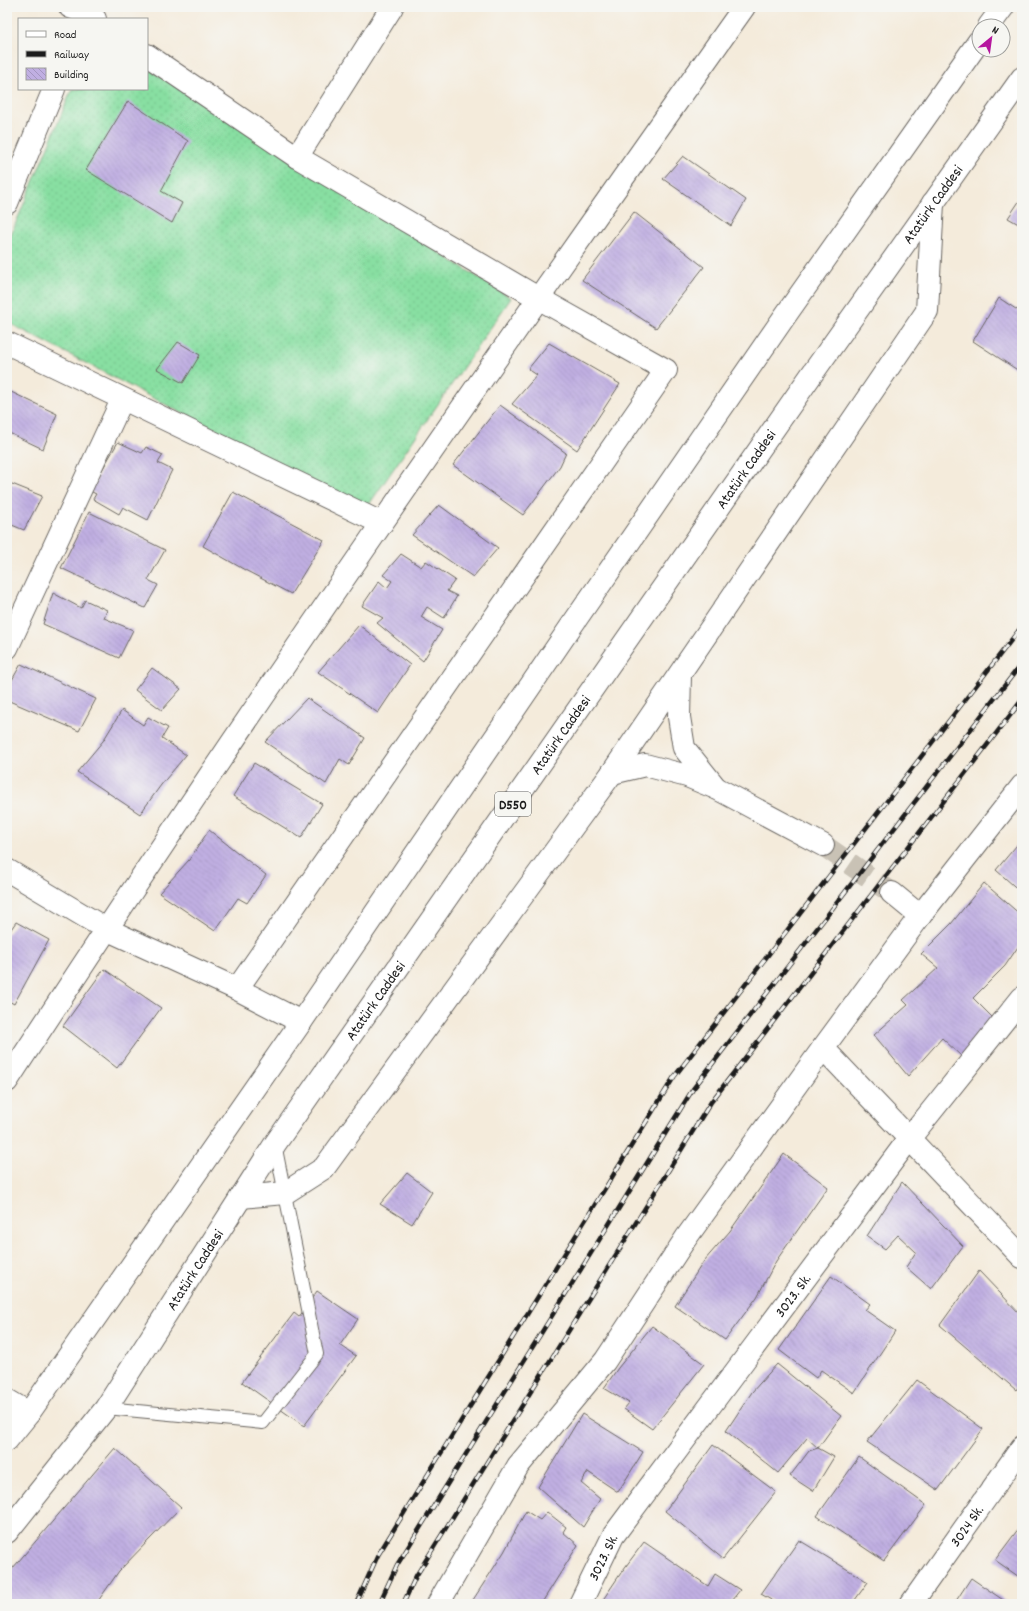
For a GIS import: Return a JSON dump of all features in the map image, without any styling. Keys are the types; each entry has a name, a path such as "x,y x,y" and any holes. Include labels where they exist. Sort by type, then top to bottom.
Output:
{"main road":[{"path":"297,158 392,7"},
{"path":"7,1081 106,929 381,524 538,298 744,7"},
{"path":"995,18 1003,7"},
{"path":"7,1440 29,1414 301,1022 590,598 785,316 971,52"},
{"path":"148,56 297,158 538,298 666,370 237,989"},
{"name":"Atatürk Caddesi","path":"7,1532 106,1408 275,1144 812,374 1022,78"},
{"path":"7,203 54,90"},
{"path":"241,1197 285,1193 324,1168 612,773 927,311 933,204"},
{"path":"7,343 122,400 381,524"},
{"path":"7,648 122,400"},
{"path":"680,675 679,717 684,748 716,788"},
{"path":"612,773 645,765 687,776 716,788 823,844"},
{"path":"438,1604 518,1466 605,1360 686,1238 823,1048 920,916 1022,786"},
{"path":"7,870 106,929 237,989 301,1022"},
{"path":"892,893 920,916"},
{"name":"3023. Sk.","path":"580,1604 613,1536 909,1139 1022,998"},
{"path":"823,1048 1022,1258"},
{"path":"7,1400 29,1414"},
{"name":"3024 Sk.","path":"911,1604 1022,1447"}],"lane":[{"path":"106,1408 263,1423 317,1354 275,1144"},
{"path":"7,1414 29,1414"}],"green space":[{"path":"148,69 511,298 366,509 7,322 7,244 72,90 148,90"}],"building":[{"path":"128,101 188,141 161,191 182,203 172,223 86,170"},
{"path":"683,156 746,200 731,226 663,179"},
{"path":"1022,197 1022,226 1008,218"},
{"path":"634,212 704,267 656,328 582,280"},
{"path":"999,298 1022,313 1022,373 973,341"},
{"path":"178,342 200,355 183,383 157,369"},
{"path":"549,343 620,384 577,450 512,404 537,375 528,369"},
{"path":"7,390 57,414 43,449 7,432"},
{"path":"500,405 566,453 560,466 523,515 453,465"},
{"path":"118,442 142,453 146,447 163,455 158,463 172,470 148,520 123,507 119,514 93,499 96,494 90,491"},
{"path":"7,482 42,496 24,530 7,523"},
{"path":"233,492 324,540 291,594 203,546"},
{"path":"439,505 498,548 473,577 412,535"},
{"path":"89,512 165,550 148,580 158,585 145,608 61,568"},
{"path":"401,554 421,567 426,561 455,580 447,591 457,596 444,618 427,607 421,617 442,630 423,661 377,623 383,618 362,606 379,581 387,588 392,581 383,575"},
{"path":"53,593 81,608 85,600 107,610 104,618 133,630 119,658 43,624"},
{"path":"359,625 410,665 378,713 318,672"},
{"path":"21,664 96,699 79,731 7,700 7,689"},
{"path":"152,668 181,689 162,710 135,690"},
{"path":"307,698 365,738 349,765 340,759 326,784 265,742"},
{"path":"122,710 143,725 148,717 168,728 162,738 186,755 161,785 140,814 77,772 103,741"},
{"path":"254,763 322,804 301,838 233,796"},
{"path":"209,830 266,875 247,903 238,898 215,931 159,893 189,860"},
{"path":"1022,839 1022,893 996,870"},
{"path":"984,883 1022,916 1022,941 1005,966 973,998 996,1021 962,1057 942,1038 908,1076 874,1035 908,1005 903,1000 938,968 921,954 951,924"},
{"path":"16,922 49,940 14,1004 7,1000 7,935"},
{"path":"104,969 161,1008 117,1068 63,1026"},
{"path":"784,1154 828,1187 776,1261 757,1297 725,1340 675,1306 704,1261 730,1231"},
{"path":"407,1173 432,1192 412,1224 380,1204"},
{"path":"902,1182 963,1246 931,1289 906,1267 916,1252 898,1235 885,1249 867,1236"},
{"path":"979,1271 1022,1316 1022,1382 1016,1390 940,1325"},
{"path":"831,1276 870,1304 865,1310 895,1331 854,1393 821,1370 816,1378 779,1350"},
{"path":"317,1291 358,1319 340,1345 356,1356 304,1426 242,1382 294,1313 299,1317"},
{"path":"652,1326 704,1364 652,1429 624,1409 629,1403 604,1388"},
{"path":"777,1364 841,1416 818,1448 807,1438 778,1473 726,1431 752,1392"},
{"path":"917,1380 983,1429 938,1490 867,1442"},
{"path":"582,1414 643,1452 618,1492 588,1472 581,1483 600,1499 583,1527 538,1487"},
{"path":"713,1445 776,1492 723,1559 665,1511"},
{"path":"115,1448 181,1507 119,1571 96,1604 7,1604 7,1575"},
{"path":"818,1448 834,1457 813,1491 790,1476 809,1451"},
{"path":"859,1457 926,1505 884,1561 817,1516"},
{"path":"526,1511 540,1520 547,1512 566,1527 563,1532 578,1545 541,1604 471,1603 504,1552"},
{"path":"1019,1528 1022,1530 1022,1579 995,1560"},
{"path":"799,1540 868,1582 852,1604 778,1604 761,1594"},
{"path":"644,1542 708,1586 715,1574 740,1590 729,1604 600,1604"},
{"path":"971,1578 1009,1604 954,1604"}],"tunnel":[{"path":"823,845 892,893"}],"railway":[{"path":"356,1604 378,1555 674,1077 1022,626"},
{"path":"379,1604 397,1565 693,1089 1022,663"},
{"path":"403,1604 416,1576 711,1102 1022,700"}]}
